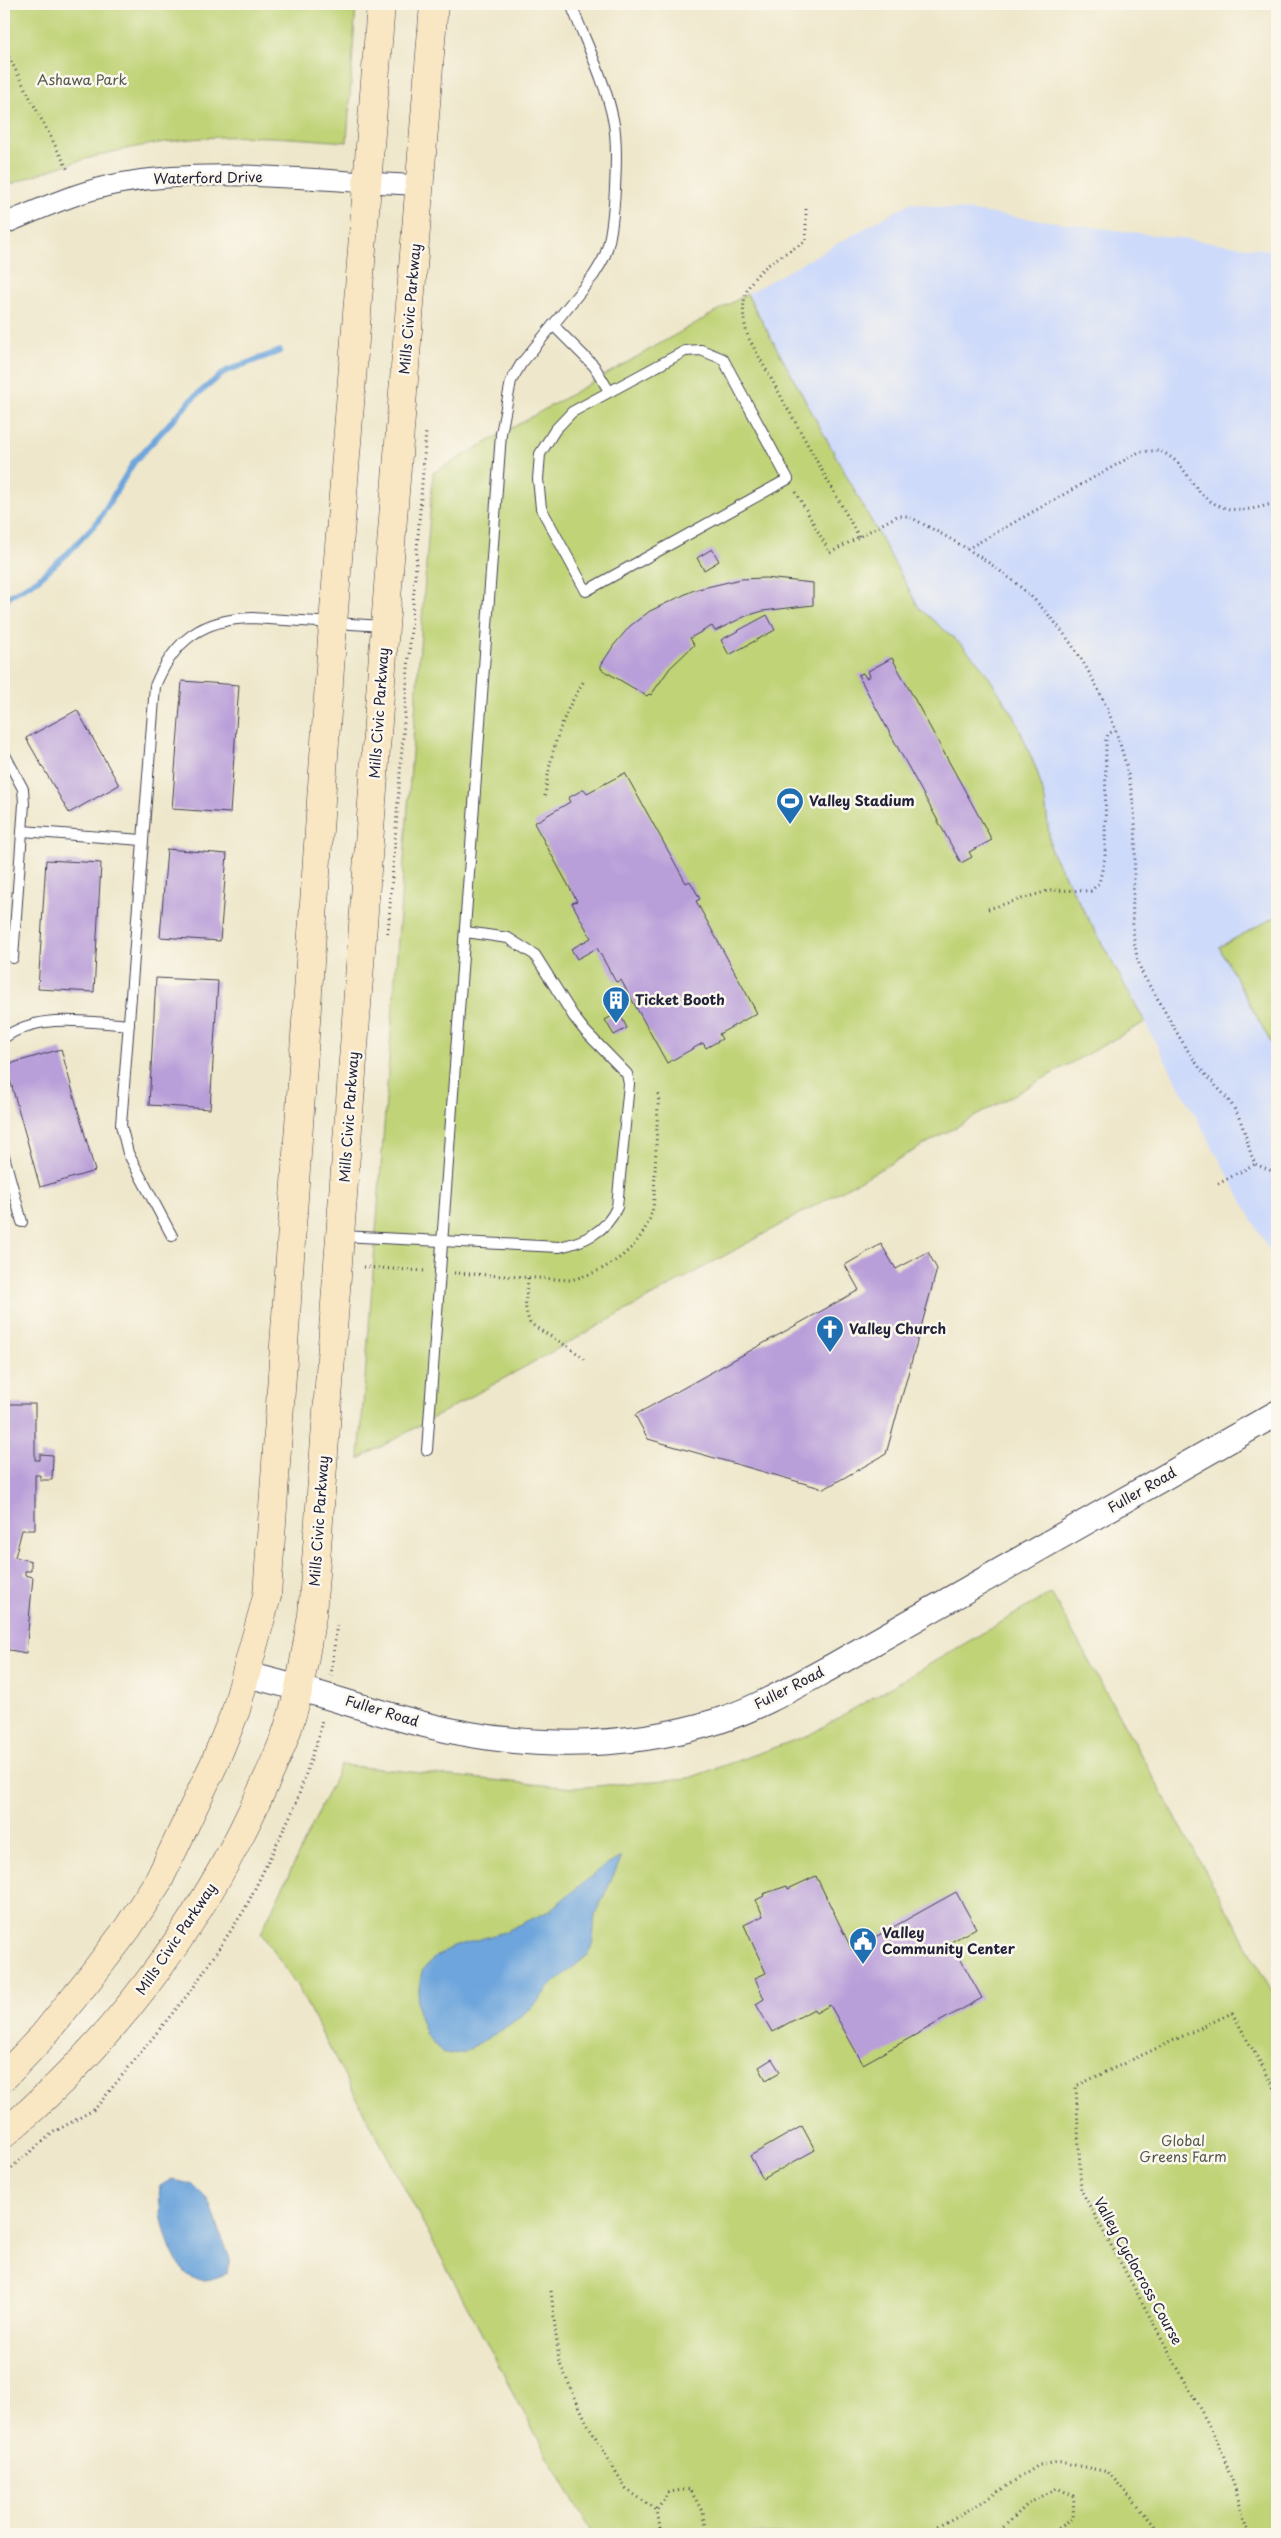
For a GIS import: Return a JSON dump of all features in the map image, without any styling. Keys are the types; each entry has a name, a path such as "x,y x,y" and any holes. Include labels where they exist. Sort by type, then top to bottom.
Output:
{"main road":[{"path":"4,2077 42,2037 92,1975 127,1929 159,1880 214,1764 236,1710 267,1596 333,624 381,4"},
{"name":"Mills Civic Parkway","path":"4,2134 76,2067 121,2017 163,1964 202,1905 238,1842 268,1778 292,1715 299,1686 312,1615 353,1236 385,626 434,4"}],"street":[{"name":"Waterford Drive","path":"4,224 70,196 120,183 172,176 251,176 420,185"},
{"name":"Fuller Road","path":"247,1675 299,1686 423,1724 526,1742 586,1744 661,1735 718,1721 765,1703 831,1667 1277,1413"}],"lane":[{"path":"428,1450 501,434 511,381 521,364 594,275 607,251 614,198 616,146 613,120 571,4"},
{"path":"553,325 594,366 610,391"},
{"path":"701,350 723,359 788,479 586,590 541,508 538,468 540,454 563,419 684,351 701,350"},
{"path":"172,1236 126,1147 121,1124 155,686 164,665 178,647 195,633 215,623 234,619 385,626"},
{"path":"4,753 23,789 13,958"},
{"path":"22,831 142,840"},
{"path":"353,1236 559,1247 578,1243 597,1233 612,1218 617,1207 630,1084 627,1074 585,1031 535,955 508,938 466,932"},
{"path":"4,1038 28,1026 48,1021 129,1025"},
{"path":"4,1156 22,1222"}],"path":[{"path":"4,48 68,170"},
{"path":"806,209 806,241 763,266 750,282 743,301 742,318 748,337 859,537"},
{"path":"388,940 426,424"},
{"path":"967,549 1139,452 1160,451 1174,459 1204,495 1221,508 1241,511 1277,502"},
{"path":"788,479 830,553 897,516 908,516 967,549 1009,577 1049,615 1077,653 1100,691 1115,730 1129,776 1135,814 1137,845 1132,927 1134,947 1141,970 1183,1042 1236,1110 1255,1164 1277,1173"},
{"path":"545,796 559,728 570,702 584,681"},
{"path":"988,909 1051,890 1091,891 1099,882 1105,858 1106,740 1108,734 1115,730"},
{"path":"1218,1184 1255,1164"},
{"path":"353,1236 363,1276"},
{"path":"528,1278 528,1290 524,1300 530,1324 568,1349 581,1354 586,1362"},
{"path":"332,1667 337,1620"},
{"name":"Valley Cyclocross Course","path":"1248,2534 1236,2491 1218,2442 1081,2190 1076,2086 1232,2013 1277,2092"},
{"path":"551,2291 559,2362 586,2421 626,2489 657,2510"},
{"path":"924,2534 976,2506 1039,2465 1060,2462 1108,2472 1162,2534"},
{"path":"661,2534 657,2510 668,2492 690,2488 703,2513 708,2534"},
{"path":"996,2534 1028,2504 1057,2488 1074,2496 1073,2519 1050,2534"}],"shaded area":[{"path":"910,203 1277,251 1277,1265 747,294"}],"green space":[{"name":"Ashawa Park","path":"4,4 356,4 347,142 237,137 165,142 83,160 4,187"},
{"path":"747,294 919,608 964,647 983,668 1014,716 1037,771 1045,800 1051,851 1145,1022 359,1459 433,473"},
{"path":"1277,916 1277,1054 1219,947"},
{"name":"Global Greens Farm","path":"1051,1593 1277,2000 1277,2534 592,2534 532,2428 296,1984 261,1933 341,1765 573,1788 689,1778 809,1735"}],"water":[{"path":"622,1857 595,1915 593,1941 589,1954 549,1987 535,2005 505,2028 462,2053 443,2054 426,2035 419,2016 417,2001 422,1971 435,1957 453,1947 504,1932 547,1912 603,1867"},
{"path":"172,2179 193,2185 208,2200 230,2259 226,2274 200,2280 187,2274 179,2265 167,2238 160,2209 160,2186"}],"building":[{"path":"712,549 719,561 704,570 697,558"},
{"path":"765,578 813,583 813,605 763,611 746,616 715,631 712,626 690,638 694,645 670,668 651,695 647,696 601,669 601,665 614,645 630,626 650,611 694,590 741,579"},
{"path":"767,615 775,630 729,655 721,640"},
{"path":"892,658 992,840 969,852 972,857 961,863 858,675 863,673 866,678 870,676 868,671"},
{"path":"182,681 239,685 230,813 172,809"},
{"path":"77,710 119,785 69,813 26,738"},
{"path":"625,773 686,883 690,881 700,899 696,901 757,1013 719,1034 722,1039 706,1048 703,1043 667,1063 621,980 616,982 597,948 577,959 571,949 591,938 572,903 577,901 534,823 570,802 568,798 584,789 587,793"},
{"path":"167,849 227,854 220,941 160,937"},
{"path":"46,860 101,863 94,992 38,989"},
{"path":"156,978 218,981 210,1109 149,1105"},
{"name":"Ticket Booth","path":"619,1012 627,1028 614,1035 605,1020"},
{"path":"61,1049 95,1171 40,1187 6,1065"},
{"name":"Valley Church","path":"881,1244 896,1269 928,1252 937,1269 886,1454 824,1489 648,1439 635,1415 859,1290 845,1265"},
{"path":"4,1404 35,1404 35,1460 40,1460 40,1454 53,1455 52,1480 40,1480 40,1475 35,1475 35,1530 22,1530 15,1557 31,1561 31,1571 25,1571 25,1575 33,1577 26,1653 4,1649"},
{"name":"Valley Community Center","path":"816,1876 852,1950 956,1892 976,1928 951,1942 982,1998 863,2064 830,2005 816,2013 814,2009 772,2032 756,2004 764,1999 755,1978 766,1973 744,1925 763,1916 756,1900 764,1896 763,1894 787,1886 788,1889"},
{"path":"772,2059 780,2072 766,2080 759,2067"},
{"path":"802,2126 815,2150 763,2179 750,2156"}],"waterway":[{"path":"4,599 37,580 68,553 98,521 134,462 193,398 226,371 280,351"}],"place":[{"name":"Valley Stadium","path":"790,825"},
{"name":"Ticket Booth","path":"616,1024"},
{"name":"Valley Church","path":"830,1353"},
{"name":"Valley Community Center","path":"863,1965"}]}
